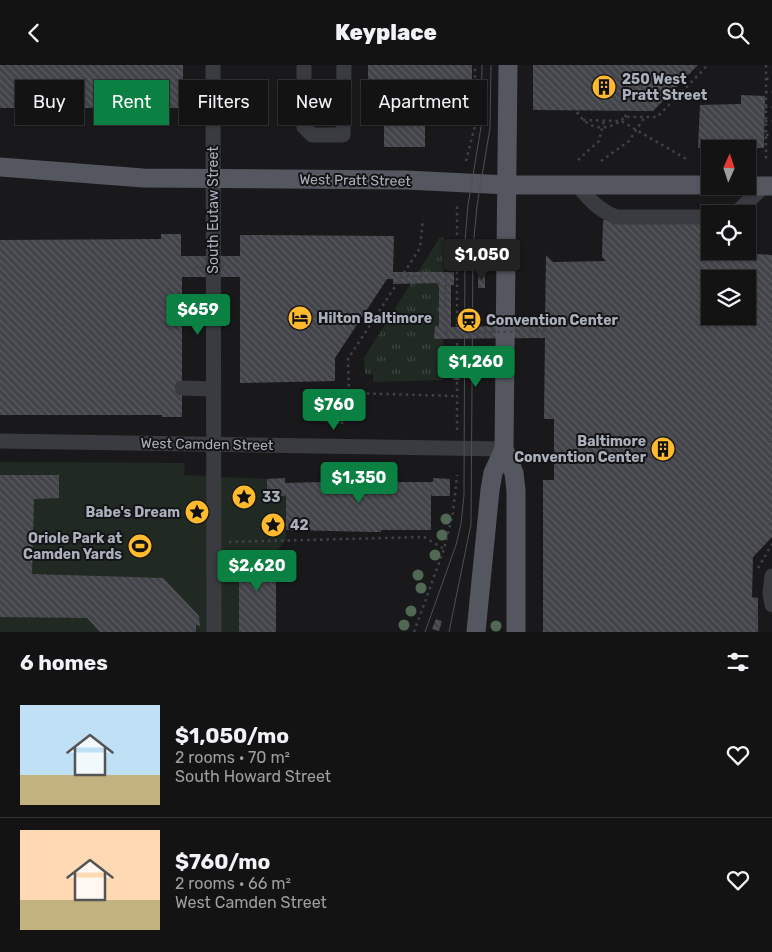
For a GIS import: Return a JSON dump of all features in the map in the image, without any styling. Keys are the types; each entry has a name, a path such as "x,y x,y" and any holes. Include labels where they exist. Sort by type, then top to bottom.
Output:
{"main road":[{"path":"508,65 504,449 514,473 516,491 516,632"},
{"name":"West Pratt Street","path":"0,167 109,177 406,180 508,185 701,185"},
{"path":"476,632 490,490 493,473 504,449"}],"street":[{"name":"South Eutaw Street","path":"213,65 214,632"},
{"path":"304,65 304,127 312,135 343,135 344,65"},
{"path":"578,185 591,202 603,211 616,217 701,217"},
{"path":"743,205 761,186"},
{"path":"182,388 213,389"},
{"name":"West Camden Street","path":"0,441 504,449"},
{"path":"772,576 770,593 772,605"}],"path":[{"path":"466,161 475,126 475,65"},
{"path":"625,117 657,117 708,65"},
{"path":"766,65 766,160"},
{"path":"766,79 772,79"},
{"path":"765,93 772,93"},
{"path":"766,107 772,107"},
{"path":"577,112 583,120 594,127 603,129 621,121 628,111"},
{"path":"601,161 622,147 637,132 644,118"},
{"path":"583,120 621,121 688,160"},
{"path":"578,160 599,141 604,120"},
{"path":"766,121 772,121"},
{"path":"766,135 772,135"},
{"path":"457,205 457,430"},
{"path":"349,393 348,359 420,248 423,219"},
{"path":"182,267 240,266"},
{"path":"393,276 446,276 445,333 545,331"},
{"path":"342,425 342,399 349,393 456,396"},
{"path":"414,632 444,549 453,513 457,475"},
{"path":"213,543 424,537 444,549"},
{"path":"758,569 772,544"}],"green space":[{"path":"440,237 444,237 443,380 373,382 373,374 365,374 364,358"},
{"name":"Oriole Park at Camden Yards","path":"0,462 185,463 184,475 267,479 267,496 285,496 286,494 286,540 276,552 276,632 0,632"}],"building":[{"path":"0,65 183,65 183,80 179,80 179,108 169,108 169,80 94,80 94,108 84,108 84,80 15,80 15,108 0,108"},
{"path":"368,65 472,65 472,80 368,80"},
{"name":"250 West Pratt Street","path":"533,65 698,65 653,111 533,110"},
{"path":"741,95 765,96 764,148 756,148 756,140 701,140 701,148 698,148 700,105 741,104"},
{"path":"384,125 425,125 425,147 384,147"},
{"path":"603,220 701,221 701,260 756,260 756,254 772,255 772,537 753,557 752,597 758,598 758,632 543,632 543,480 554,480 554,419 544,419 545,338 434,339 435,326 439,326 439,283 393,284 393,279 387,279 335,358 335,381 240,383 240,277 182,277 182,417 162,417 162,415 0,415 0,240 161,239 161,234 181,234 181,256 240,256 240,235 394,236 393,272 454,272 454,285 451,285 451,327 545,325 546,255 553,262 606,261 602,257"},
{"path":"478,273 485,273 485,288 478,288"},
{"path":"453,358 460,358 460,380 453,380"},
{"path":"0,475 59,475 59,498 34,499 32,574 163,578 199,616 200,626 196,625 196,632 100,632 87,618 0,617"},
{"path":"285,478 285,483 322,482 322,485 336,485 336,478 382,478 382,485 396,485 396,482 433,482 433,478 450,479 450,496 432,496 431,494 431,530 381,530 381,532 376,532 286,530 286,494 285,496 267,496 267,479"},
{"path":"239,551 276,552 276,632 239,632"},
{"path":"436,619 442,621 439,631 432,629"}],"tram line":[{"path":"425,632 456,545 461,524 464,495 465,241 468,205 481,127 482,65"},
{"path":"449,632 471,524 473,248 477,206 490,128 491,65"}],"place":[{"name":"250 West Pratt Street","path":"604,87"},
{"name":"Hilton Baltimore","path":"300,318"},
{"name":"Convention Center","path":"469,320"},
{"name":"Baltimore Convention Center","path":"663,449"},
{"name":"33","path":"244,497"},
{"name":"Babe's Dream","path":"197,512"},
{"name":"42","path":"273,525"},
{"name":"Oriole Park at Camden Yards","path":"140,546"}]}
